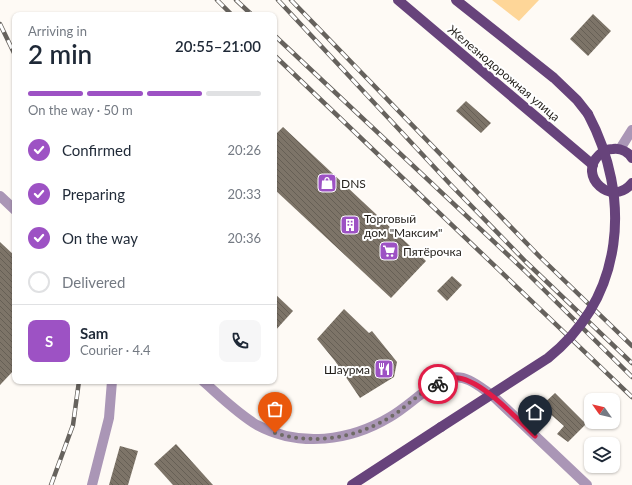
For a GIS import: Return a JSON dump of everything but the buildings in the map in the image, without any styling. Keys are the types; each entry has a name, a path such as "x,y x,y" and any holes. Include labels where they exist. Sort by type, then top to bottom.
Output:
{"main road":[{"name":"Железнодорожная улица","path":"398,0 593,165"},
{"path":"352,485 548,358 570,340 588,318 603,292 614,260 619,227 619,205 614,171 603,140 588,114 577,100 554,78 456,0"},
{"path":"632,158 620,149 602,152 597,156 593,165 593,174 594,180 603,189 614,192 626,189 632,183"}],"street":[{"path":"620,149 632,130"},
{"path":"0,196 12,207"},
{"path":"206,384 232,407 257,424 281,435 305,439 334,438 369,428 391,416 434,385 453,378 467,380 492,395 586,485"},
{"path":"92,485 109,418 112,384"}],"shaded area":[{"path":"492,0 539,0 519,21"}],"railway":[{"path":"217,0 229,12"},
{"path":"236,0 249,12"},
{"path":"278,0 450,184 526,262 632,363"},
{"path":"291,0 540,257 632,346"},
{"path":"0,24 12,49"},
{"path":"277,38 524,270 632,377"},
{"path":"277,58 632,397"},
{"path":"51,485 73,425 79,384"}],"way so far":[{"path":"275,433 305,439 334,438 369,428 391,416 434,385 438,384"}],"place":[{"name":"DNS","path":"327,183"},
{"name":"Торговый дом \"Максим\"","path":"350,225"},
{"name":"Пятёрочка","path":"389,251"},
{"name":"Шаурма","path":"384,369"}],"route":[{"path":"438,384 453,378 467,380 479,386 492,395 535,436"}]}
